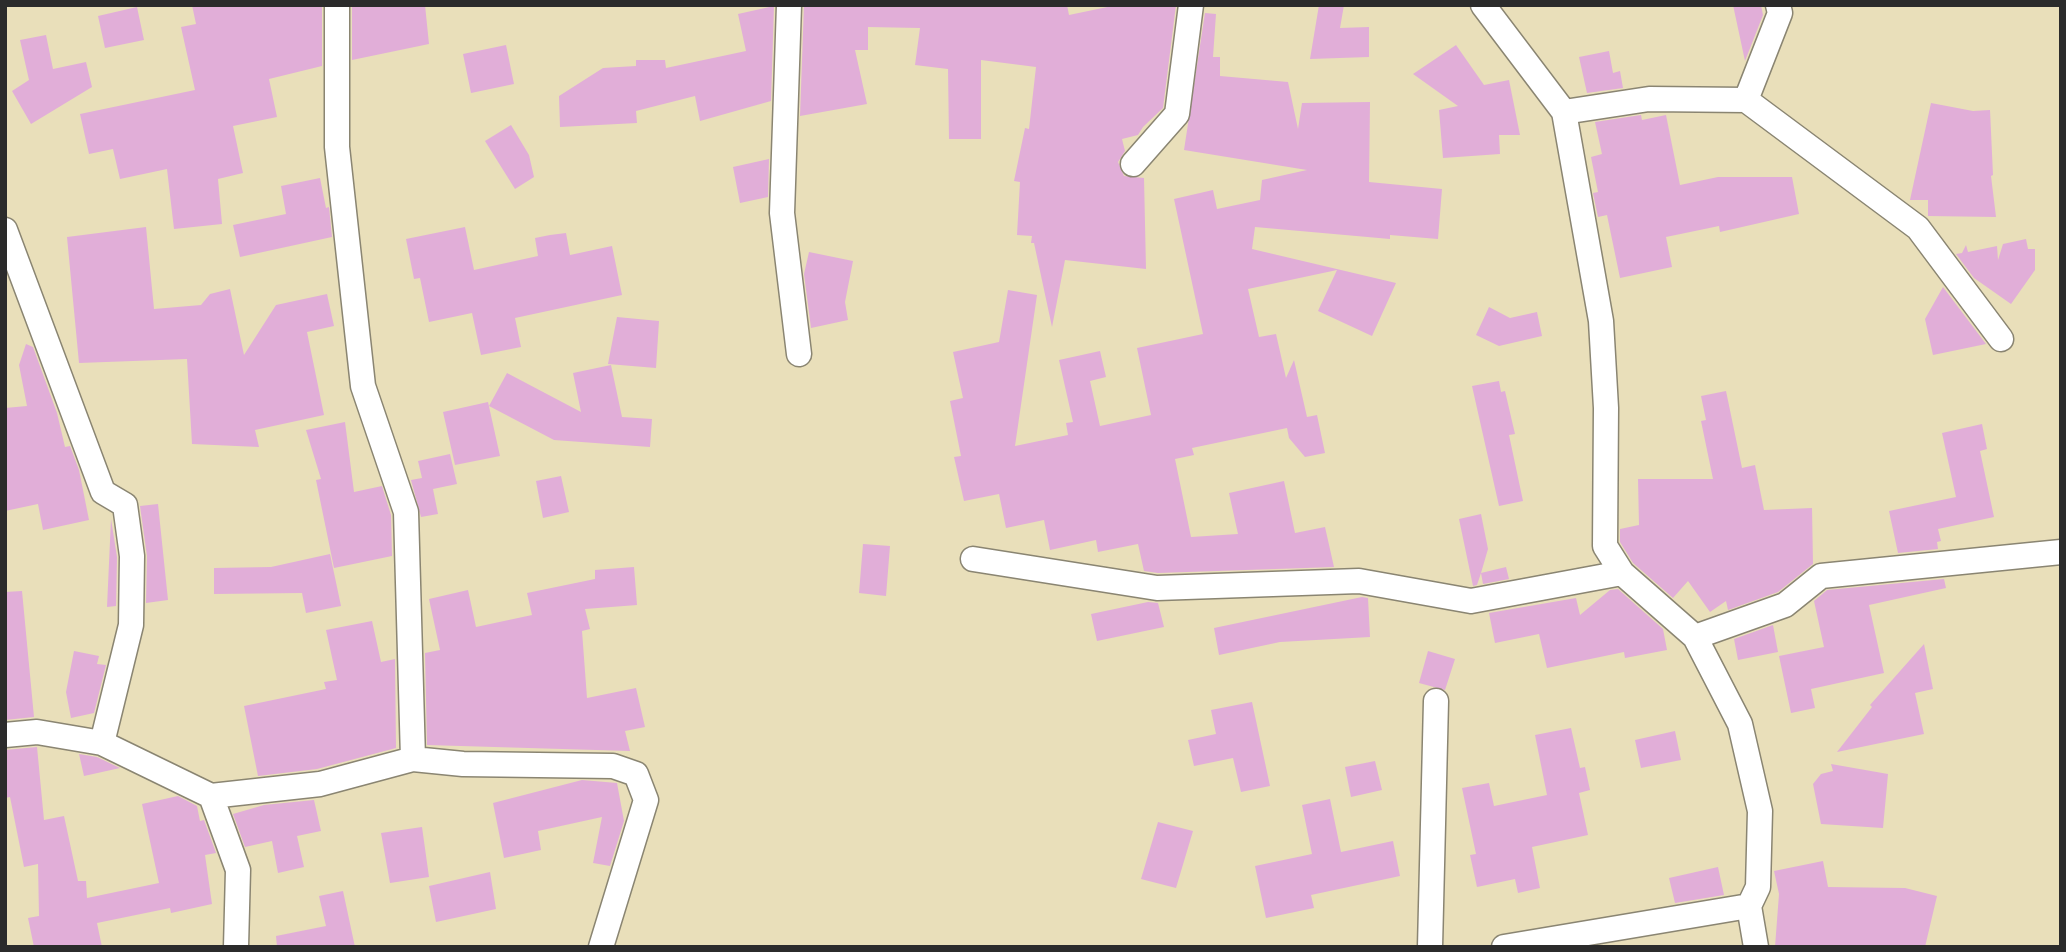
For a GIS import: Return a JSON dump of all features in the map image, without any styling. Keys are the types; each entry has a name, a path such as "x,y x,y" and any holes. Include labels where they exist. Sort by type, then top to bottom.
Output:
{"street":[{"path":"337,5 337,147 363,386 406,512 412,759"},
{"path":"789,5 782,213 799,354"},
{"path":"1133,164 1177,114 1191,5"},
{"path":"1483,5 1564,112 1601,321 1606,408 1605,547 1622,573 1695,637 1740,724 1760,811 1758,887 1749,906 1756,947"},
{"path":"1746,100 1780,13 1778,5"},
{"path":"1564,112 1649,99 1746,100 1918,228 2001,339"},
{"path":"5,230 103,492 125,505 132,556 131,625 102,743"},
{"path":"1695,637 1784,605 1821,576 2061,552"},
{"path":"973,559 1157,588 1359,581 1471,601 1622,573"},
{"path":"1430,947 1436,701"},
{"path":"5,735 37,732 102,743 211,796 320,784 412,759 463,764 613,766 636,774 646,800 601,947"},
{"path":"211,796 238,870 236,947"},
{"path":"1504,947 1749,906"}],"building":[{"path":"192,5 322,5 322,66 269,79 277,117 233,126 243,173 218,179 222,224 174,229 167,169 120,179 113,149 89,154 80,114 195,90 181,27 196,24"},
{"path":"352,5 425,5 429,44 352,60"},
{"path":"804,5 1067,5 1069,15 1117,5 1176,5 1163,108 1138,135 1122,139 1125,151 1118,162 1124,176 1144,178 1146,269 1065,260 1052,327 1034,243 1031,243 1032,236 1017,235 1020,182 1014,181 1025,128 1029,129 1036,67 981,60 981,139 949,139 948,69 915,65 920,28 868,27 868,50 855,50 867,104 800,116"},
{"path":"1319,5 1344,5 1340,28 1369,27 1369,57 1310,59"},
{"path":"1733,5 1761,5 1763,15 1745,61"},
{"path":"774,6 771,101 700,121 695,96 636,111 637,123 560,127 559,96 603,68 636,66 636,60 665,60 666,68 746,51 738,14"},
{"path":"137,7 144,40 105,48 98,16"},
{"path":"1205,13 1216,14 1213,57 1220,57 1220,76 1288,82 1298,129 1302,103 1370,102 1369,182 1442,189 1438,239 1390,235 1390,239 1255,227 1252,249 1396,283 1372,336 1318,311 1337,270 1248,289 1259,337 1276,334 1286,378 1294,360 1307,417 1317,415 1325,453 1305,457 1289,438 1287,428 1192,448 1194,455 1175,459 1191,537 1238,534 1229,493 1284,481 1295,533 1325,527 1334,567 1158,573 1144,571 1138,544 1098,552 1096,540 1050,550 1044,520 1006,528 999,494 964,501 954,457 961,456 950,401 963,398 953,352 999,342 1008,290 1037,295 1015,446 1068,435 1066,423 1073,422 1059,360 1100,351 1106,377 1090,381 1100,426 1151,415 1137,348 1203,334 1174,199 1213,190 1217,209 1260,200 1262,180 1307,170 1184,150"},
{"path":"46,35 53,69 86,62 92,87 31,124 12,91 29,80 20,40"},
{"path":"506,45 514,84 471,93 463,54"},
{"path":"1456,45 1484,85 1509,80 1520,135 1499,135 1500,154 1443,158 1439,110 1458,106 1413,74"},
{"path":"1609,51 1613,73 1620,71 1623,88 1587,93 1579,57"},
{"path":"1931,103 1973,111 1990,110 1991,176 1996,217 1928,216 1928,200 1910,200"},
{"path":"1641,115 1642,120 1666,115 1680,185 1718,177 1792,177 1799,214 1720,232 1719,226 1666,237 1672,267 1620,278 1607,215 1598,217 1593,193 1598,192 1591,157 1602,154 1595,122"},
{"path":"511,125 529,155 534,177 515,189 485,141"},
{"path":"769,159 768,197 740,203 733,167"},
{"path":"320,178 326,208 329,207 332,237 240,257 233,225 286,214 281,186"},
{"path":"146,227 154,309 201,305 210,294 230,289 244,355 276,305 327,294 334,326 307,332 324,415 255,430 259,447 192,444 187,359 79,363 67,237"},
{"path":"465,227 474,270 538,256 535,238 550,235 566,233 570,255 612,246 622,295 515,318 521,347 481,355 472,313 429,322 420,278 414,279 406,239"},
{"path":"2026,239 2028,249 2035,249 2035,270 2011,304 1974,278 1956,254 1962,253 1966,245 1968,252 1997,246 1998,260 2003,244"},
{"path":"809,252 853,261 845,302 848,320 811,328 804,274"},
{"path":"1943,287 1986,344 1933,355 1925,319"},
{"path":"1489,307 1510,318 1537,312 1542,336 1499,346 1476,335"},
{"path":"617,317 659,321 656,368 608,364"},
{"path":"26,344 33,347 57,413 65,447 70,446 79,470 89,520 43,530 38,504 5,511 5,408 27,406 19,365"},
{"path":"611,365 622,417 652,419 650,447 554,440 489,406 507,373 581,412 573,373"},
{"path":"1499,381 1501,392 1505,391 1515,434 1509,435 1523,501 1499,506 1472,386"},
{"path":"1726,391 1742,468 1755,465 1764,510 1812,508 1813,564 1778,592 1728,610 1726,601 1710,612 1688,581 1673,598 1633,563 1620,542 1620,529 1639,525 1638,479 1713,479 1701,421 1706,420 1701,396"},
{"path":"488,402 500,456 455,465 443,412"},
{"path":"345,422 354,492 382,486 391,515 392,556 334,568 316,480 321,479 306,430"},
{"path":"1982,424 1987,449 1980,451 1994,517 1938,529 1941,541 1937,542 1938,549 1898,553 1889,511 1956,497 1942,433"},
{"path":"450,454 457,484 433,489 438,514 421,517 411,480 422,478 418,461"},
{"path":"561,476 569,512 543,518 536,481"},
{"path":"158,504 168,600 146,603 147,556 140,506"},
{"path":"1481,514 1488,549 1477,585 1473,586 1459,519"},
{"path":"111,519 117,557 116,606 107,607"},
{"path":"863,544 890,546 886,596 859,593"},
{"path":"330,554 341,606 306,613 302,593 214,594 214,568 271,567"},
{"path":"634,567 637,605 585,609 590,629 582,631 587,698 636,688 645,727 625,731 630,751 427,745 425,653 440,650 429,599 468,590 476,627 532,615 527,593 595,579 595,570"},
{"path":"1506,567 1509,579 1483,584 1481,573"},
{"path":"1944,579 1946,588 1869,605 1884,673 1811,689 1815,708 1791,713 1779,656 1824,647 1814,601 1827,590"},
{"path":"1618,589 1663,629 1667,650 1625,658 1624,652 1547,668 1539,634 1495,643 1489,613 1576,598 1580,615 1610,590"},
{"path":"22,591 34,717 5,720 5,592"},
{"path":"1362,597 1368,598 1370,637 1280,642 1219,655 1214,628"},
{"path":"1148,602 1158,603 1164,627 1097,641 1091,614"},
{"path":"372,621 381,662 395,659 396,748 317,769 258,776 244,706 326,689 324,682 337,680 326,630"},
{"path":"1773,625 1778,652 1738,660 1734,639"},
{"path":"1924,644 1933,689 1915,693 1924,734 1837,752 1872,707 1870,705"},
{"path":"74,651 99,656 97,664 106,665 94,713 71,718 66,692"},
{"path":"1428,651 1455,659 1445,690 1419,683"},
{"path":"1252,702 1270,786 1241,792 1233,758 1194,766 1188,740 1216,734 1211,710"},
{"path":"1571,728 1580,768 1585,767 1590,790 1579,793 1588,835 1532,847 1540,888 1518,893 1515,879 1477,887 1470,855 1476,854 1462,788 1489,783 1494,806 1547,795 1535,735"},
{"path":"1675,731 1681,760 1641,768 1635,740"},
{"path":"37,747 44,820 64,816 78,881 86,881 87,898 159,883 142,804 178,796 197,806 200,821 204,820 216,853 205,855 212,904 171,913 170,908 97,923 102,947 34,947 28,918 39,916 38,864 24,867 10,797 5,798 5,750"},
{"path":"79,754 97,757 120,768 84,776"},
{"path":"1375,761 1382,790 1351,797 1345,767"},
{"path":"1831,764 1888,774 1883,828 1821,824 1813,784 1821,774 1833,771"},
{"path":"582,780 617,783 624,821 610,866 593,863 602,817 538,831 541,850 504,858 493,803"},
{"path":"1330,799 1341,852 1393,841 1400,876 1311,895 1314,908 1266,918 1255,866 1312,854 1302,805"},
{"path":"314,800 321,831 297,836 304,867 278,873 272,841 245,847 233,814 264,805"},
{"path":"1158,822 1193,831 1176,888 1141,879"},
{"path":"422,827 429,877 390,883 381,833"},
{"path":"1823,861 1828,887 1905,888 1937,896 1925,947 1775,947 1779,894 1774,871"},
{"path":"1718,867 1724,895 1675,903 1669,878"},
{"path":"490,872 496,909 436,922 429,886"},
{"path":"343,891 355,947 277,947 276,936 326,926 319,896"}]}
